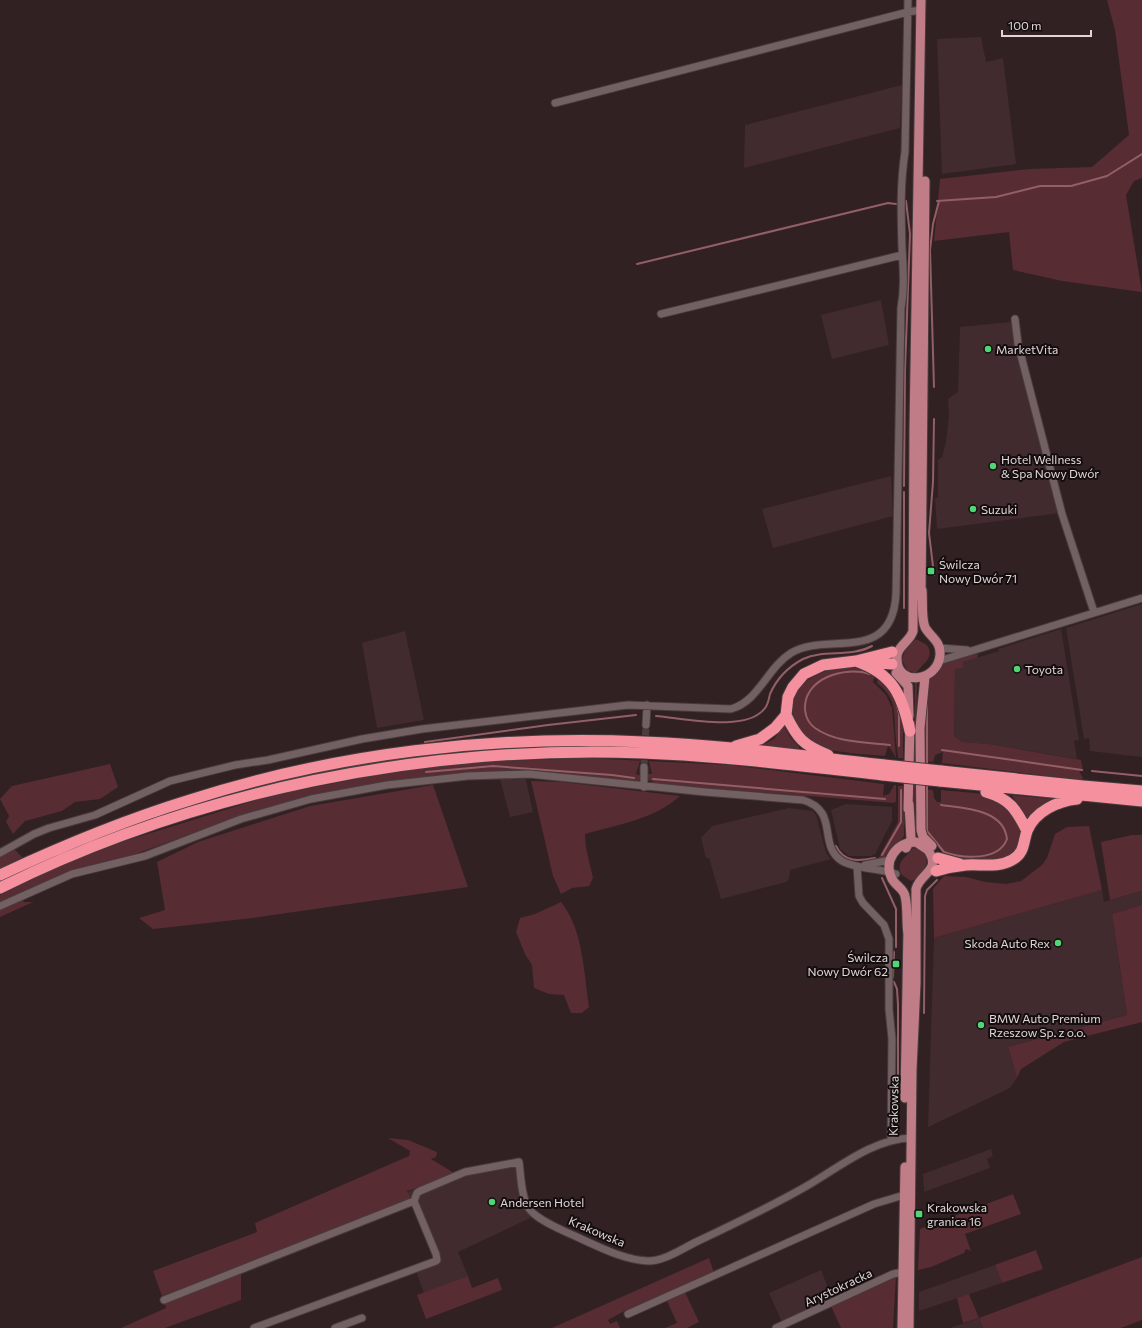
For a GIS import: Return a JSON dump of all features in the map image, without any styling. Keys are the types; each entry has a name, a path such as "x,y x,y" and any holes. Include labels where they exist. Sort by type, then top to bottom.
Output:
{"highway":[{"path":"728,748 763,738 775,728 786,715 790,693 804,674 823,665 856,661 892,652"},
{"path":"856,661 895,665"},
{"path":"856,661 883,675 894,686 913,728"},
{"path":"786,715 796,735 803,742 816,750 841,760"},
{"path":"0,875 86,837 192,799 302,770 386,755 463,746 541,742 645,742 728,748 841,760 883,770"},
{"path":"0,888 89,848 200,809 274,789 325,778 426,762 462,758 534,753 643,753 883,770 940,776 1142,791"},
{"path":"940,776 998,795 1015,809 1027,831"},
{"path":"958,783 1094,797 1142,800"},
{"path":"936,871 966,865 995,865 1011,860 1019,855 1024,847 1027,831 1039,815 1050,806 1069,800 1094,797"},
{"path":"934,857 966,865"}],"main road":[{"path":"913,635 912,592 921,0"},
{"path":"895,665 898,652 913,635 920,619 922,590 924,395 922,289 927,0"},
{"path":"895,665 903,673 918,677 935,669 939,661 937,647 938,643 924,624 922,590"},
{"path":"934,857 920,844 906,844 894,852 890,860 893,873 900,881 916,885 931,879 936,871 933,847 922,834 908,686 896,674 892,652 896,644 913,635 929,639 937,647"},
{"path":"912,934 905,895 892,880 896,859 906,844 911,816 909,804 913,728 918,677 933,661 937,647"},
{"path":"919,795 917,809 917,833 920,844"},
{"path":"916,885 930,871 934,857"},
{"name":"Krakowska","path":"909,1328 904,1195 908,1139 912,934 916,917 916,885"},
{"name":"Krakowska","path":"902,1328 912,1206 908,1139"}],"street":[{"path":"0,853 34,834 49,828 95,815 157,786 235,765 268,760 362,738 422,729 628,705 719,710 736,707 751,698 777,666 791,653 809,647 864,641 880,632 890,620 895,607 896,594 901,308 903,294 901,182 906,152 908,0"},
{"path":"555,103 908,12 921,10"},
{"path":"661,314 902,255"},
{"path":"903,294 916,294"},
{"path":"1015,318 1018,344 1062,514 1094,612"},
{"path":"939,661 1142,598"},
{"path":"937,647 974,650"},
{"path":"646,725 647,705"},
{"path":"644,767 644,787"},
{"path":"0,906 72,874 145,856 241,819 330,794 439,778 515,774 644,787 787,798 809,802 817,806 824,815 831,848 842,861 893,873"},
{"path":"859,866 890,860"},
{"path":"859,866 859,896 863,903 884,925 889,939 889,1009 892,1039 890,1141 908,1139"},
{"name":"Krakowska","path":"414,1201 417,1193 461,1174 519,1162 525,1199 528,1207 532,1211 557,1227 608,1250 632,1258 657,1260 777,1202 804,1188 853,1158 890,1141"},
{"path":"628,1314 874,1204 904,1195"},
{"path":"164,1300 414,1201 436,1254 436,1261 254,1328"},
{"name":"Arystokracka","path":"776,1328 893,1274 907,1271"},
{"path":"335,1328 362,1318"}],"shaded area":[{"path":"1107,0 1142,0 1142,178 1134,181 1126,195 1142,292 1062,281 1013,270 1009,232 934,241 940,179 1030,169 1092,167 1129,135 1115,30"},
{"path":"981,37 986,62 1003,58 1016,164 942,174 937,39"},
{"path":"902,85 900,128 744,168 745,125"},
{"path":"881,300 889,345 832,359 821,315"},
{"path":"1011,322 1059,513 937,529 935,498 938,498 938,460 942,457 946,442 949,416 948,399 958,392 960,327"},
{"path":"891,476 893,516 773,548 762,509"},
{"path":"1142,604 1142,757 1090,751 1089,738 1084,739 1066,628"},
{"path":"1061,629 1079,740 1074,741 1077,759 989,744 962,742 954,736 955,669 963,662"},
{"path":"405,631 424,720 377,728 362,643"},
{"path":"916,639 927,645 930,653 927,660 916,673 907,670 902,660 905,650"},
{"path":"975,653 978,655 977,658 963,662 963,668 955,669 954,736 962,742 989,744 1081,760 1083,771 1079,771 1083,778 1081,780 942,763 943,752 935,755 933,762 923,761 927,684 943,663"},
{"path":"837,668 857,668 875,673 873,682 886,695 892,708 896,758 888,746 885,756 855,753 831,750 821,747 812,744 803,736 793,714 792,704 794,695 800,687 816,675"},
{"path":"879,675 888,682 903,714 903,758 898,758 894,708 889,696 877,683"},
{"path":"915,682 917,683 913,838"},
{"path":"784,726 790,737 799,747 799,750 761,746 774,739"},
{"path":"585,758 647,761 640,761 636,774 641,776 638,782 518,770 470,772 396,781 312,795 237,817 127,857 71,871 0,903 0,895 66,863 125,841 273,795 393,772 478,762"},
{"path":"649,761 730,765 884,784 883,796 889,794 894,785 896,785 896,801 894,803 658,784 649,780 647,774 652,774"},
{"path":"110,764 118,787 100,799 75,802 62,811 25,821 13,834 6,822 9,816 0,799 12,786"},
{"path":"510,776 525,776 533,812 510,817 500,779 511,779"},
{"path":"531,781 562,782 680,796 670,804 647,816 585,834 586,848 593,878 589,886 572,888 561,894 553,876"},
{"path":"433,785 468,887 253,918 153,929 139,918 165,910 157,862 198,842 310,806"},
{"path":"898,786 905,786 904,836 887,856 879,859 898,822"},
{"path":"924,789 933,790 934,798 937,802 941,802 941,790 987,795 999,799 1011,813 1020,829 1020,842 1015,852 1006,857 981,861 945,857 936,844 924,833"},
{"path":"1012,795 1053,799 1038,807 1027,821"},
{"path":"846,804 892,807 892,821 875,854 871,856 849,856 840,849 831,810"},
{"path":"789,808 813,811 816,815 826,853 831,859 790,870 789,879 786,882 721,899 709,858 706,858 701,838 712,826"},
{"path":"1089,826 1102,890 934,938 933,889 944,876 966,877 985,882 1006,884 1021,881 1042,865 1047,858 1055,834 1067,827"},
{"path":"1132,835 1142,835 1142,891 1110,900 1101,842"},
{"path":"13,848 23,858 0,869 0,855"},
{"path":"913,848 920,850 924,854 926,864 921,875 911,881 902,875 900,863"},
{"path":"1102,890 1104,902 1142,891 1142,905 1112,914 1127,1015 1008,1047 1017,1078 1010,1088 928,1127 934,938"},
{"path":"22,900 24,902 33,902 0,917 0,910"},
{"path":"561,902 574,925 584,966 589,1007 582,1013 571,1013 564,995 549,994 534,988 532,965 525,954 516,932 520,918 535,914"},
{"path":"1142,905 1142,1022 1064,1042 1021,1069 1017,1078 1008,1047 1127,1015 1112,914"},
{"path":"388,1138 408,1140 437,1152 436,1157 431,1159 454,1173 433,1184 407,1191 411,1199 162,1296 153,1271 257,1232 255,1223 409,1156 410,1151"},
{"path":"991,1149 993,1156 987,1159 990,1168 924,1192 923,1174"},
{"path":"518,1157 530,1218 458,1252 468,1276 424,1293 416,1271 439,1263 440,1258 437,1259 407,1192"},
{"path":"1013,1194 1021,1214 965,1234 971,1251 966,1249 964,1253 931,1267 918,1270 920,1229"},
{"path":"1036,1250 1043,1269 1002,1283 995,1265"},
{"path":"1142,1257 1142,1320 1121,1328 983,1328 979,1318"},
{"path":"709,1258 714,1273 634,1308 628,1309 608,1320 610,1324 617,1321 620,1328 552,1328"},
{"path":"995,1265 1002,1283 919,1311 919,1292"},
{"path":"241,1270 241,1300 165,1328 121,1328 166,1308 165,1304 173,1299"},
{"path":"821,1270 832,1298 782,1322 769,1293"},
{"path":"468,1276 472,1288 498,1278 502,1290 426,1319 417,1295"},
{"path":"896,1276 893,1328 841,1328 831,1306"},
{"path":"684,1290 699,1322 687,1328 665,1328 677,1323 666,1299"},
{"path":"969,1294 979,1318 963,1323 957,1298"},
{"path":"979,1318 983,1328 950,1328"}],"waterway":[{"path":"937,201 996,197 1040,186 1071,186 1107,176 1142,154"},
{"path":"904,486 905,369 910,234 906,201"},
{"path":"934,387 930,250 933,224 939,201"},
{"path":"637,264 888,203 896,204"},
{"path":"934,419 933,482 929,533 934,575"},
{"path":"904,492 904,608"},
{"path":"656,716 714,722 744,720 756,716 765,708 776,683 788,669 803,659 820,654 855,652 872,646"},
{"path":"870,674 860,672 838,673 818,682 806,699 806,716 809,723 823,733 832,737 851,741 890,745"},
{"path":"927,698 927,766"},
{"path":"897,705 899,714 899,746"},
{"path":"425,742 548,725 636,715"},
{"path":"942,750 1082,770"},
{"path":"426,772 493,766 634,778"},
{"path":"1092,771 1142,776"},
{"path":"653,779 885,799"},
{"path":"927,784 927,831 944,852"},
{"path":"882,855 901,822 901,790"},
{"path":"941,805 971,809 991,816 999,821 1004,829 1007,839 1003,846 989,855 970,857 944,852"},
{"path":"836,846 839,852 852,860 875,858"},
{"path":"882,878 896,909 896,947"},
{"path":"924,1013 925,896 927,890 937,880"},
{"path":"893,977 894,952"},
{"path":"894,982 897,989 898,1005 898,1134"}],"tunnel":[{"path":"644,767 646,725"}],"place":[{"name":"MarketVita","path":"988,349"},
{"name":"Hotel Wellness & Spa Nowy Dwór","path":"993,466"},
{"name":"Suzuki","path":"973,509"},
{"name":"Świlcza Nowy Dwór 71","path":"931,571"},
{"name":"Toyota","path":"1017,669"},
{"name":"Skoda Auto Rex","path":"1058,943"},
{"name":"Świlcza Nowy Dwór 62","path":"896,964"},
{"name":"BMW Auto Premium Rzeszow Sp. z o.o.","path":"981,1025"},
{"name":"Andersen Hotel","path":"492,1202"},
{"name":"Krakowska granica 16","path":"919,1214"}]}
